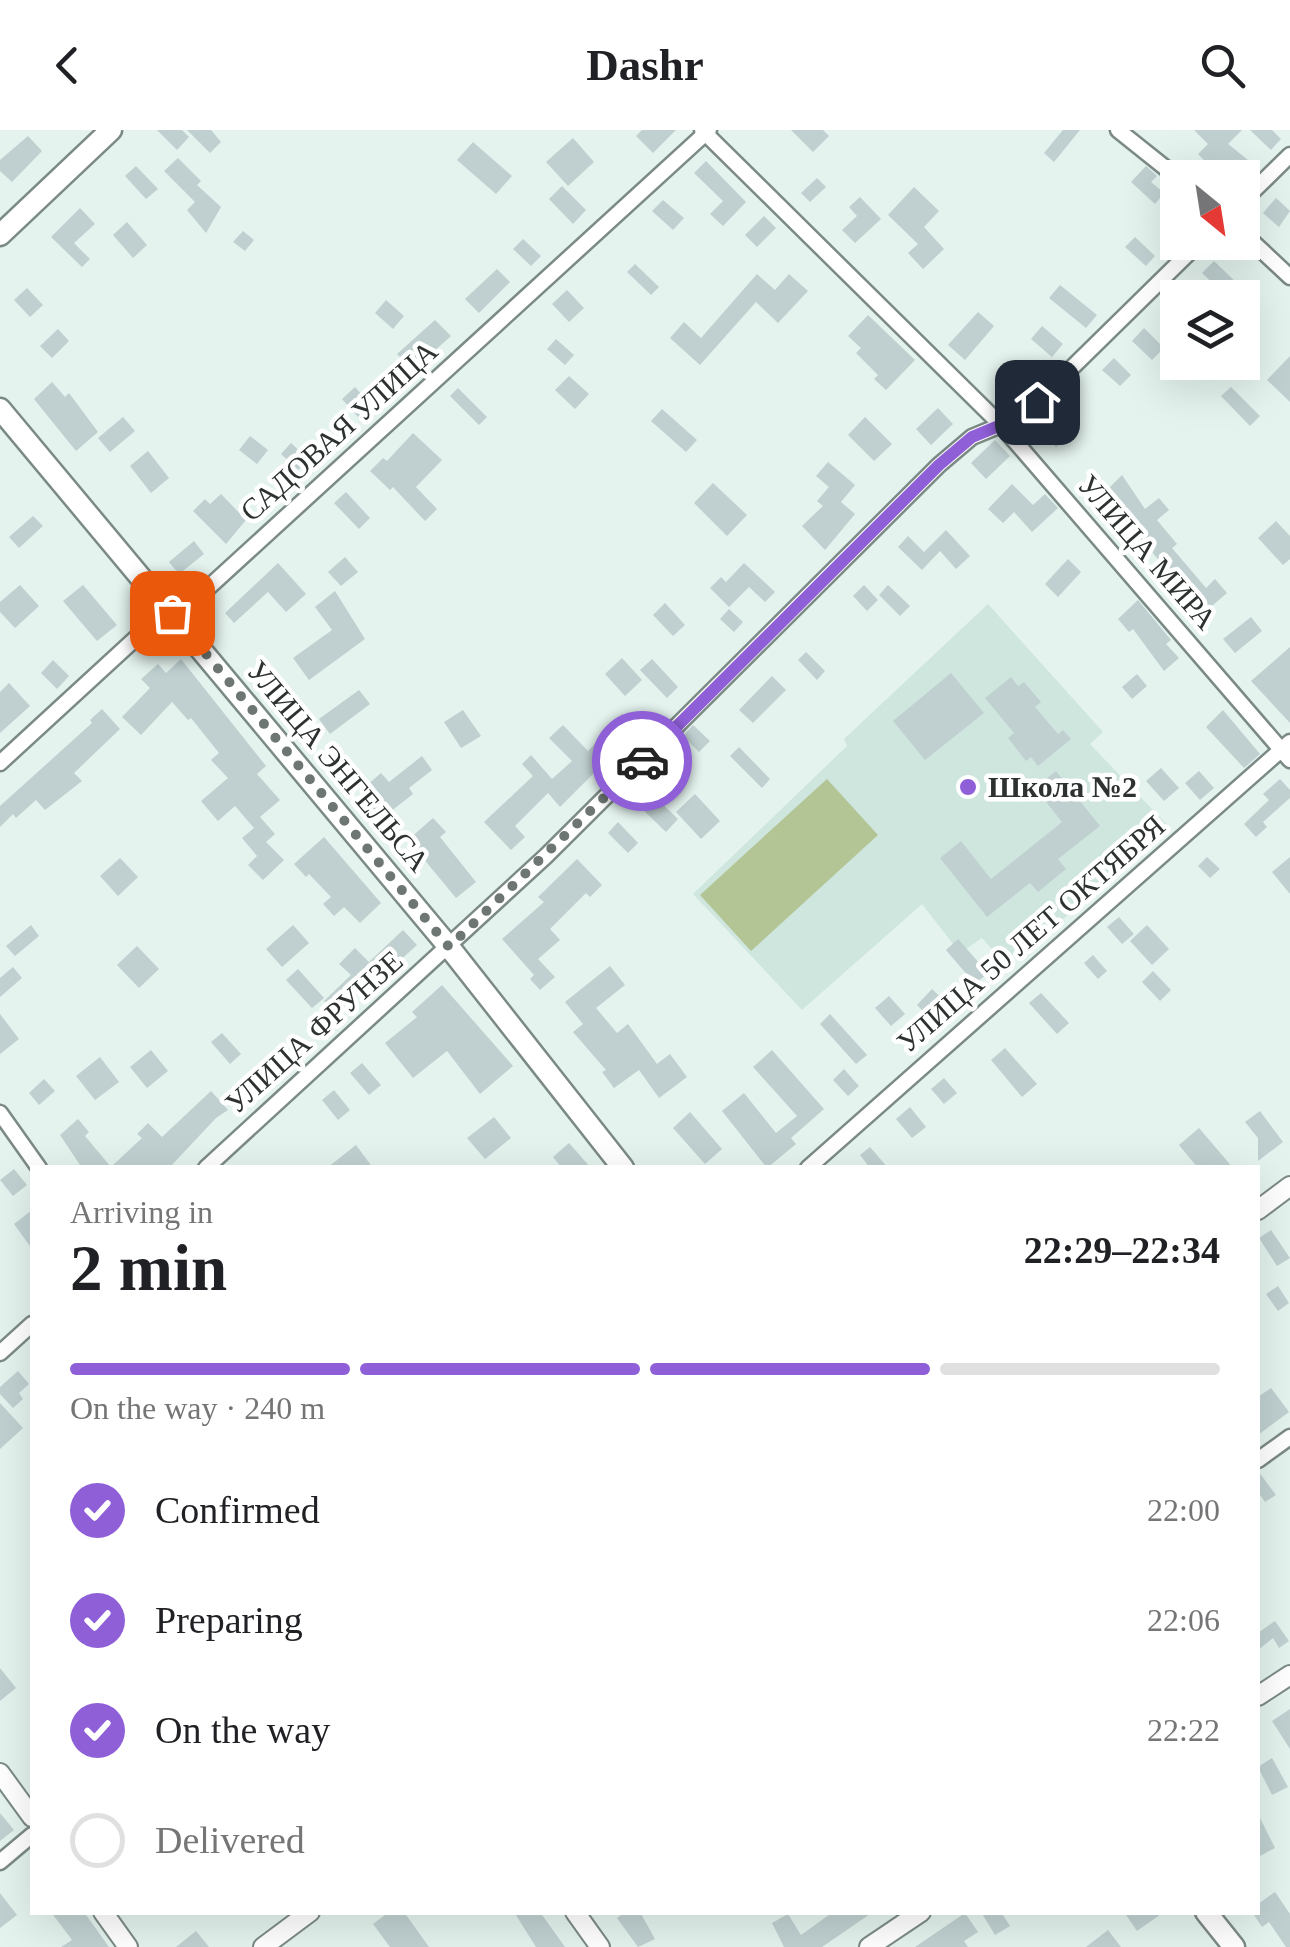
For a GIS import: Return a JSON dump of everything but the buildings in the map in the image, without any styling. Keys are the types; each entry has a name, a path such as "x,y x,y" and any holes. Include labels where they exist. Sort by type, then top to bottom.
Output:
{"main road":[{"path":"0,236 111,130"},
{"name":"УЛИЦА ЭНГЕЛЬСА","path":"0,409 449,947 621,1165"},
{"path":"1208,1915 1234,1947"}],"street":[{"path":"1118,130 1160,164"},
{"name":"УЛИЦА МИРА","path":"705,131 1001,425 1287,750"},
{"name":"САДОВАЯ УЛИЦА","path":"0,763 148,627 197,598 705,131"},
{"path":"1260,184 1290,155"},
{"path":"1260,249 1290,277"},
{"name":"УЛИЦА ФРУНЗЕ","path":"209,1165 546,856 939,465 972,437 1001,425 1037,402 1182,260"},
{"name":"УЛИЦА 50 ЛЕТ ОКТЯБРЯ","path":"811,1165 1287,750"},
{"path":"0,1113 36,1165"},
{"path":"1260,1208 1290,1186"},
{"path":"0,1354 30,1326"},
{"path":"1260,1459 1290,1437"},
{"path":"1260,1695 1290,1675"},
{"path":"0,1774 30,1814"},
{"path":"0,1862 30,1837"},
{"path":"104,1915 128,1947"},
{"path":"264,1947 306,1915"},
{"path":"577,1915 600,1947"},
{"path":"869,1947 917,1915"}],"shaded area":[{"name":"Школа №2","path":"988,604 1103,732 1090,744 1171,829 1007,966 982,938 960,953 922,904 802,1010 693,894 847,746 844,739"}],"green space":[{"path":"827,779 878,835 751,951 700,895"}],"way so far":[{"path":"172,613 449,947 642,761"}],"place":[{"name":"Школа №2","path":"968,787"}],"route":[{"path":"642,761 961,445 1022,414 1037,402"}]}
